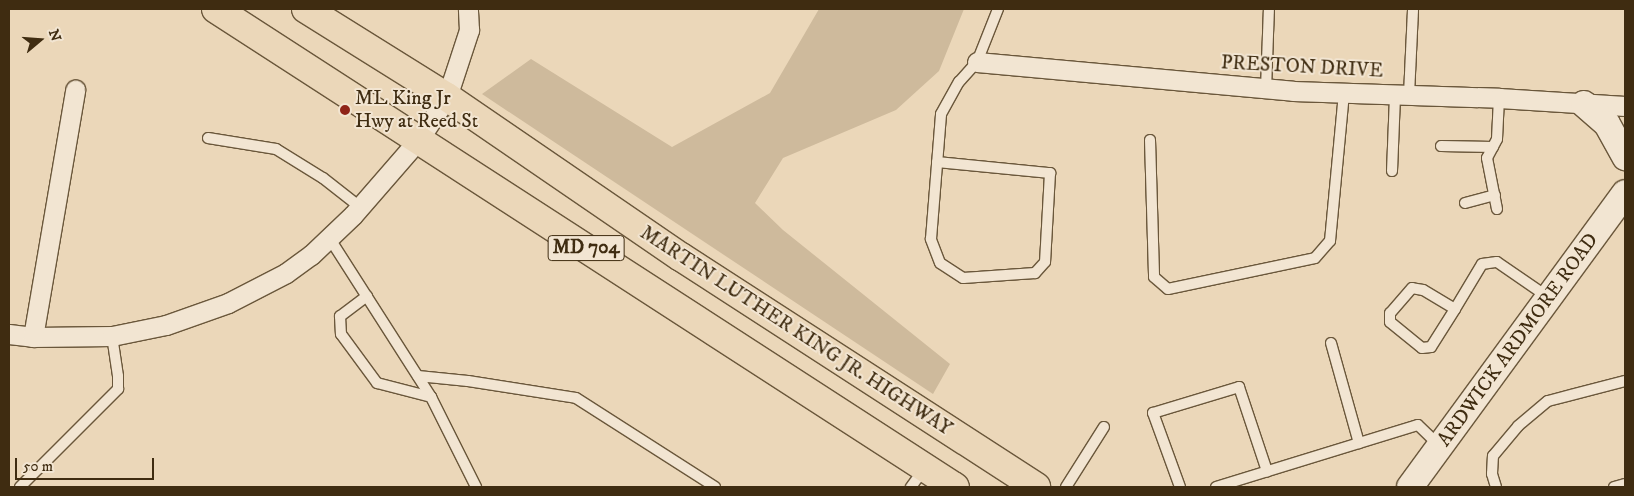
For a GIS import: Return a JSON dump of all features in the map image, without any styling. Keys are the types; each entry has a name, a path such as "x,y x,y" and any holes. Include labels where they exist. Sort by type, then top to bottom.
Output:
{"main road":[{"name":"MD 704","path":"216,9 419,139 918,478 955,487"},
{"name":"MARTIN LUTHER KING JR. HIGHWAY","path":"306,9 447,97 681,257 1036,487"},
{"path":"1584,104 1607,124 1625,157"},
{"name":"ARDWICK ARDMORE ROAD","path":"1418,481 1548,297 1625,193"}],"street":[{"path":"9,334 32,337 112,336 166,325 228,303 286,273 330,239 419,139 447,97 469,30 468,9"},
{"name":"PRESTON DRIVE","path":"977,62 1266,89 1499,98 1625,106"},
{"path":"32,337 76,90"}],"lane":[{"path":"937,162 1050,173 1045,262 1035,273 963,278 940,263 931,239 937,162 941,114 959,82 977,62 998,9"},
{"path":"1266,89 1269,9"},
{"path":"1392,171 1413,9"},
{"path":"1150,140 1154,277 1168,290 1315,258 1330,241 1344,93"},
{"path":"1497,209 1488,158 1497,139 1499,98"},
{"path":"208,138 276,149 323,178 360,207"},
{"path":"1441,146 1493,147"},
{"path":"1465,203 1495,195"},
{"path":"330,239 431,396 476,487"},
{"path":"1455,309 1423,290 1412,288 1390,313 1390,322 1422,348 1431,347 1455,309 1482,264 1497,262 1548,297"},
{"path":"367,296 340,316 341,334 377,383 431,396"},
{"path":"20,487 118,389 112,336"},
{"path":"1331,343 1359,443"},
{"path":"418,376 468,380 576,398 716,487"},
{"path":"1496,487 1492,474 1493,456 1518,426 1548,402 1625,381"},
{"path":"1180,487 1153,413 1239,387 1267,472"},
{"path":"1216,487 1418,425 1441,446"},
{"path":"1066,487 1104,427"},
{"path":"1614,487 1625,484"}],"shaded area":[{"path":"819,9 964,9 939,71 896,110 783,158 755,203 783,230 950,364 933,394 482,94 531,59 672,147 770,93"}],"place":[{"name":"ML King Jr Hwy at Reed St","path":"345,110"}]}
